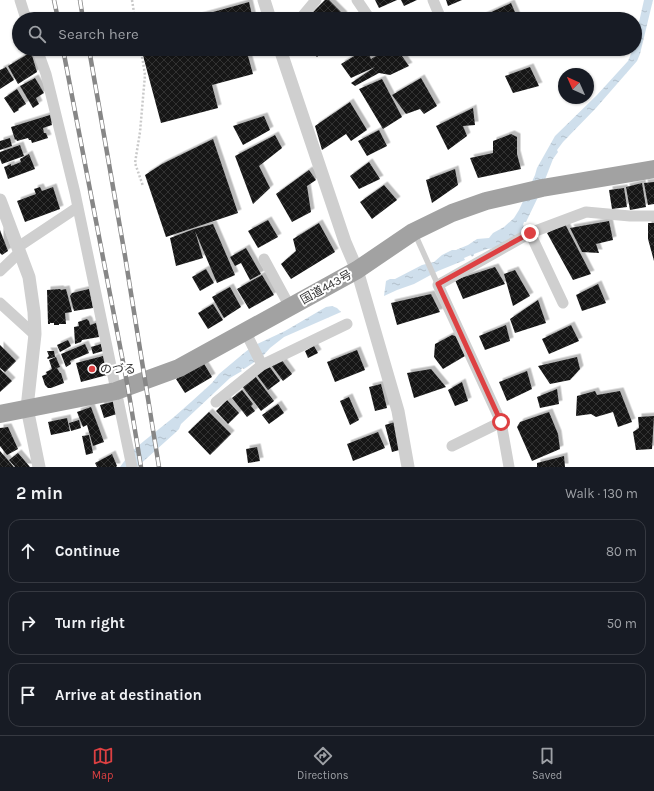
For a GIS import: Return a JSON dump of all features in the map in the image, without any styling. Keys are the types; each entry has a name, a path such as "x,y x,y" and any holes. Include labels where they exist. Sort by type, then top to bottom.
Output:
{"highway":[{"name":"国道443号","path":"0,414 116,392 179,368 357,270 413,232 452,213 486,201 542,188 654,169"}],"street":[{"path":"20,0 24,12"},
{"path":"264,0 268,12"},
{"path":"306,12 316,0"},
{"path":"357,0 365,12"},
{"path":"432,0 438,12"},
{"path":"40,56 46,74 78,207 132,467"},
{"path":"282,56 343,235 357,270 398,411 408,467"},
{"path":"0,200 29,277 34,312 35,335 27,408 39,467"},
{"path":"0,271 19,250 78,207"},
{"path":"509,467 501,422 438,284 530,233 586,212 630,216 654,216"},
{"path":"530,233 563,302"},
{"path":"264,259 290,307"},
{"path":"0,303 35,335"},
{"path":"216,402 262,365 347,324"},
{"path":"245,331 262,365"},
{"path":"452,446 501,422"}],"lane":[{"path":"413,232 438,284"}],"path":[{"path":"132,0 134,12"},
{"path":"142,56 145,75 140,132 135,163 143,186"}],"water":[{"path":"644,0 653,0 642,46 642,12"},
{"path":"630,56 639,56 637,61 596,108 557,150 558,152 553,159 539,195 526,222 524,222 522,231 495,248 487,249 474,254 472,257 471,255 464,258 465,260 438,271 414,284 384,296 386,281 395,279 422,265 434,262 442,255 468,245 477,239 489,238 493,233 504,227 514,218 537,168 555,136 588,104 594,104 594,98 628,61"},
{"path":"332,306 341,312 284,337 270,348 262,357 244,369 242,368 242,371 230,378 181,424 175,433 137,467 120,467 131,452 174,417 212,383 219,374 253,346 285,331 326,307"}],"building":[{"path":"325,0 329,0 341,12 313,12"},
{"path":"375,0 397,0 379,8"},
{"path":"401,0 417,0 404,6"},
{"path":"446,0 462,0 448,6"},
{"path":"249,2 251,12 213,12"},
{"path":"511,3 515,12 491,12"},
{"path":"24,56 32,56 37,72 18,84 8,66"},
{"path":"143,56 248,56 253,74 212,85 218,108 161,123"},
{"path":"354,56 370,56 371,59 376,56 402,56 409,66 390,75 379,73 355,86 351,83 375,67 351,78 341,64"},
{"path":"6,67 14,80 0,89 0,70"},
{"path":"530,67 539,86 513,93 505,76"},
{"path":"35,78 44,93 36,98 39,104 33,108 20,86"},
{"path":"421,78 437,106 424,114 420,109 406,114 392,95"},
{"path":"382,79 402,117 383,129 359,89"},
{"path":"17,89 26,104 14,113 4,98"},
{"path":"350,102 367,130 351,141 346,134 322,150 315,126"},
{"path":"473,108 475,125 463,126 467,136 448,150 436,126"},
{"path":"50,115 52,125 43,128 44,133 46,133 48,138 32,143 28,138 17,141 16,139 15,140 11,127"},
{"path":"264,116 270,130 243,145 233,126"},
{"path":"379,130 387,146 367,156 358,141"},
{"path":"511,134 517,137 517,154 521,169 478,178 470,158 493,153 493,141"},
{"path":"275,135 282,148 259,166 270,188 253,204 235,156"},
{"path":"10,138 12,146 0,150 0,141"},
{"path":"213,139 238,213 166,237 145,175 162,164"},
{"path":"20,145 24,156 2,164 0,152"},
{"path":"29,154 35,169 8,179 4,167 21,162 20,159"},
{"path":"369,162 380,179 359,189 350,176"},
{"path":"455,169 458,185 432,203 426,180"},
{"path":"309,170 316,180 307,186 311,212 292,222 276,194"},
{"path":"654,182 654,204 648,205 644,183"},
{"path":"642,183 646,207 630,210 626,187"},
{"path":"384,185 397,200 372,219 360,202"},
{"path":"40,187 42,191 53,187 60,209 25,222 17,201 36,194 34,189"},
{"path":"624,188 627,207 612,209 609,190"},
{"path":"268,220 278,237 258,248 248,231"},
{"path":"609,221 613,240 596,244 599,253 582,252 570,228"},
{"path":"319,223 335,252 291,279 281,264 296,251 293,239"},
{"path":"648,223 654,223 654,261 648,239"},
{"path":"213,224 235,275 217,283 195,231 203,258 176,266 170,238"},
{"path":"565,224 591,274 573,280 547,233"},
{"path":"0,230 8,251 2,255 0,253"},
{"path":"246,248 261,274 250,280 241,263 235,266 230,257"},
{"path":"495,267 505,284 463,299 455,280"},
{"path":"206,269 214,283 200,291 192,277"},
{"path":"515,270 530,296 513,306 504,274"},
{"path":"262,275 274,295 249,309 237,289"},
{"path":"598,284 606,303 582,311 576,295"},
{"path":"230,287 241,307 224,318 212,297"},
{"path":"66,289 72,312 65,313 66,324 48,324 47,290"},
{"path":"89,289 93,308 74,311 70,296 72,293"},
{"path":"431,294 440,312 397,325 391,303"},
{"path":"538,300 546,323 515,333 510,319"},
{"path":"213,304 223,320 208,329 198,313"},
{"path":"87,319 90,325 96,323 99,337 82,340 81,342 75,344 74,327 79,326 78,322"},
{"path":"506,325 510,341 485,350 479,336"},
{"path":"571,325 579,341 549,354 542,339"},
{"path":"452,335 458,337 465,356 443,369 434,357 435,344"},
{"path":"68,340 71,346 60,352 57,345"},
{"path":"85,344 89,353 70,361 71,364 66,367 61,354"},
{"path":"101,344 103,351 93,354 91,347"},
{"path":"0,345 16,361 5,372 0,368"},
{"path":"314,346 318,353 308,358 305,351"},
{"path":"357,350 365,370 335,382 327,362"},
{"path":"47,351 54,351 55,357 48,359 47,358 49,356"},
{"path":"278,355 292,374 283,381 269,362"},
{"name":"のづる","path":"103,356 107,375 81,382 76,363"},
{"path":"56,357 60,367 57,368 61,373 64,383 48,388 45,385 42,376 47,374 46,372 52,369 49,360"},
{"path":"577,357 580,369 570,380 550,384 538,366"},
{"path":"203,362 212,377 185,393 176,379"},
{"path":"269,366 280,381 268,390 257,375"},
{"path":"0,369 12,381 0,392"},
{"path":"431,369 446,387 414,398 407,373"},
{"path":"527,371 532,389 507,401 499,382"},
{"path":"255,376 274,401 261,411 242,386"},
{"path":"462,382 468,401 455,406 448,390"},
{"path":"381,384 387,408 375,411 369,387"},
{"path":"557,389 559,404 540,408 537,397"},
{"path":"242,390 253,404 251,406 255,411 247,417 232,398"},
{"path":"595,391 597,395 620,391 632,422 618,427 613,412 596,417 591,414 576,416 577,396"},
{"path":"349,397 359,420 350,425 340,401"},
{"path":"227,400 239,413 228,424 216,411"},
{"path":"116,401 120,413 104,418 100,405"},
{"path":"278,404 284,413 269,424 262,415"},
{"path":"91,407 104,442 93,446 87,425 83,427 77,412"},
{"path":"209,412 231,434 210,455 188,432"},
{"path":"549,412 558,434 560,449 532,461 517,427 520,422"},
{"path":"654,416 652,449 636,450 633,432 639,428 638,417"},
{"path":"67,418 70,431 51,435 48,422"},
{"path":"79,420 81,428 71,431 69,423"},
{"path":"395,422 403,449 392,452 385,425"},
{"path":"8,427 18,449 7,455 0,446 0,428"},
{"path":"378,432 385,448 353,461 347,444"},
{"path":"89,435 93,453 86,455 82,436"},
{"path":"257,447 260,461 248,463 246,449"},
{"path":"0,451 14,467 0,467"},
{"path":"18,453 30,467 15,467 9,460"},
{"path":"112,454 117,466 116,467 97,467 95,463"},
{"path":"564,456 565,467 537,467 537,463"}],"railway":[{"path":"54,0 57,12"},
{"path":"80,0 82,12"},
{"path":"64,56 128,388 141,467"},
{"path":"90,56 125,256 159,467"}],"place":[{"name":"のづる","path":"92,369"}],"route":[{"path":"501,422 438,284 530,233"}]}
